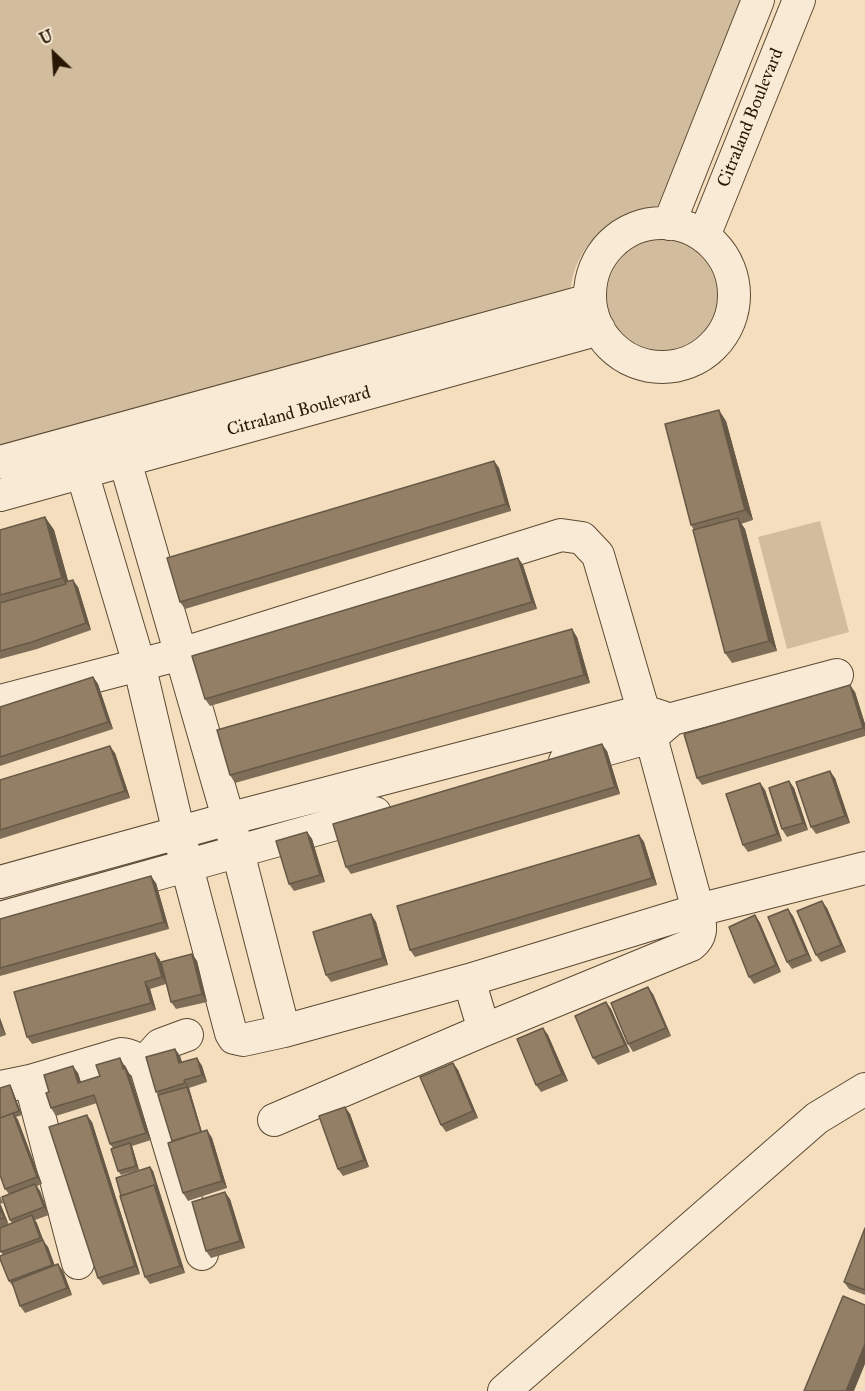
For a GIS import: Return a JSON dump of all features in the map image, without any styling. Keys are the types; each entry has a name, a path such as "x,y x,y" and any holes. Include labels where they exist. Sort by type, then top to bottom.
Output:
{"street":[{"name":"Citraland Boulevard","path":"669,224 758,0"},
{"name":"Citraland Boulevard","path":"704,236 799,0"},
{"path":"654,224 669,224 691,229 704,236 720,252 729,269 734,286 733,305 728,323 718,339 704,353 688,362 670,366 651,366 633,361 616,351 599,329 590,300 590,284 596,266 606,250 619,237 636,228 654,224"},
{"name":"Citraland Boulevard","path":"0,462 590,300"},
{"name":"Citraland Boulevard","path":"0,495 599,329"},
{"path":"116,430 228,819 284,1031"},
{"path":"73,442 138,664 187,867 234,1038 243,1040 284,1031 469,980 698,910 865,868"},
{"path":"0,701 181,654 561,535 582,538 598,555 655,722 698,910 701,932 698,940 691,945 274,1120"},
{"path":"0,882 228,819 655,722 837,675"},
{"path":"536,769 655,722"},
{"path":"0,918 398,807"},
{"path":"469,980 484,1030"},
{"path":"143,1064 160,1044 187,1035"},
{"path":"0,1087 121,1054 127,1054 143,1064 202,1254"},
{"path":"30,1080 78,1263"},
{"path":"504,1391 817,1118 865,1089"}],"shaded area":[{"path":"0,0 740,0 657,208 626,214 599,233 579,259 571,290 0,445"},
{"path":"662,240 683,244 701,256 713,274 717,295 713,316 701,334 683,346 662,350 641,346 623,334 611,316 607,295 611,274 623,256 641,244"},
{"path":"820,521 849,632 787,649 758,537"}],"building":[{"path":"719,410 745,510 691,525 665,424"},
{"path":"494,461 506,504 180,602 167,558"},
{"path":"45,517 62,578 0,595 0,530"},
{"path":"738,518 769,641 725,653 693,530"},
{"path":"518,558 532,602 205,699 192,656"},
{"path":"73,580 86,623 0,651 0,603"},
{"path":"572,629 584,675 230,775 217,730"},
{"path":"93,677 108,722 0,757 0,707"},
{"path":"850,685 863,728 697,778 684,734"},
{"path":"602,744 615,787 346,867 333,824"},
{"path":"110,746 125,791 0,830 0,780"},
{"path":"830,771 845,816 811,827 796,782"},
{"path":"789,781 803,823 782,829 769,788"},
{"path":"760,783 777,834 743,845 726,794"},
{"path":"307,832 320,875 289,884 276,841"},
{"path":"639,835 652,878 410,950 397,906"},
{"path":"151,876 164,922 0,968 0,919"},
{"path":"822,901 841,945 816,955 797,911"},
{"path":"788,909 807,954 787,962 768,917"},
{"path":"371,914 383,958 326,975 313,932"},
{"path":"755,915 776,965 749,977 729,927"},
{"path":"155,953 162,977 145,982 151,1003 27,1037 14,992"},
{"path":"192,954 202,994 171,1002 161,962"},
{"path":"648,987 666,1028 628,1044 611,1003"},
{"path":"606,1002 625,1045 593,1058 575,1016"},
{"path":"543,1028 562,1074 536,1085 517,1039"},
{"path":"175,1049 179,1063 197,1058 202,1075 156,1092 146,1057"},
{"path":"120,1058 146,1133 110,1144 94,1095 51,1108 44,1075 73,1066 78,1083 100,1076 96,1065"},
{"path":"453,1063 473,1111 441,1125 420,1077"},
{"path":"10,1085 19,1111 0,1118 0,1088"},
{"path":"187,1087 201,1132 172,1141 158,1095"},
{"path":"345,1107 364,1160 338,1169 319,1116"},
{"path":"13,1113 37,1177 5,1189 0,1175 0,1118"},
{"path":"87,1115 135,1266 98,1278 49,1127"},
{"path":"207,1130 222,1181 183,1193 168,1143"},
{"path":"130,1143 136,1166 118,1171 111,1149"},
{"path":"150,1167 157,1189 154,1185 121,1196 116,1178"},
{"path":"35,1184 44,1207 10,1220 2,1197"},
{"path":"154,1185 180,1266 145,1277 120,1196"},
{"path":"225,1192 240,1241 206,1251 192,1202"},
{"path":"32,1215 40,1238 1,1252 0,1228"},
{"path":"865,1228 865,1290 844,1282"},
{"path":"43,1240 52,1265 9,1281 0,1256"},
{"path":"58,1264 67,1288 20,1306 12,1282"},
{"path":"843,1296 865,1305 865,1344 846,1391 804,1391"}]}
